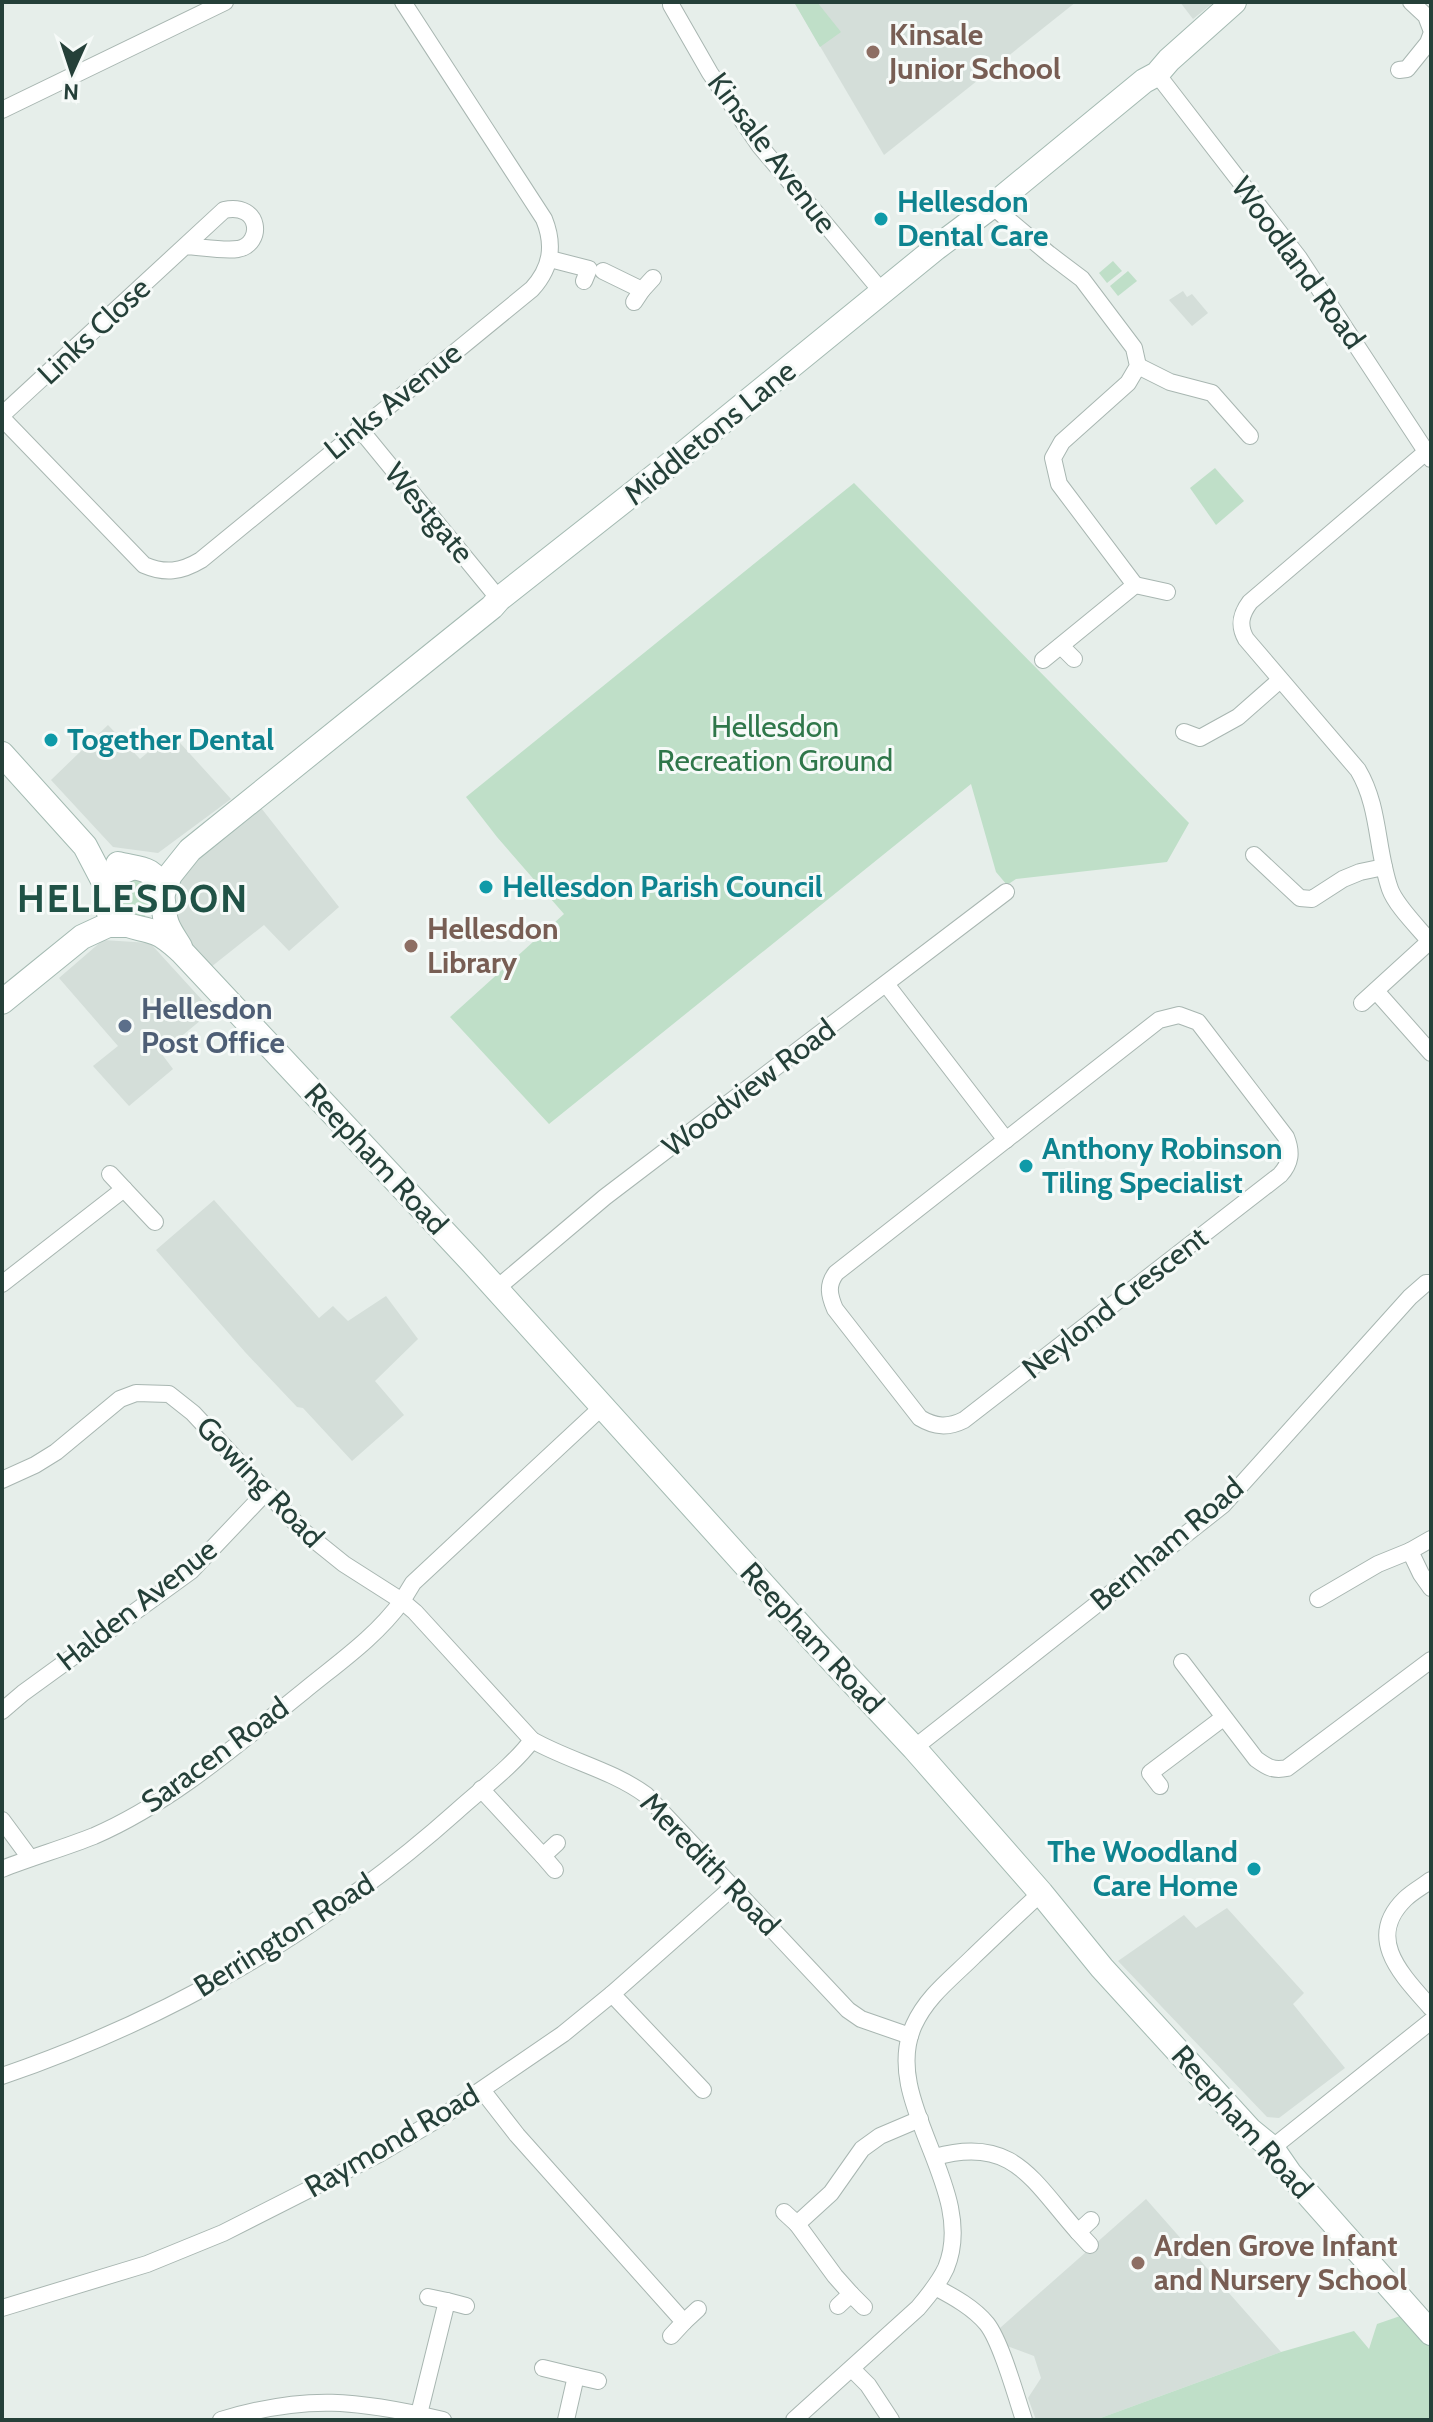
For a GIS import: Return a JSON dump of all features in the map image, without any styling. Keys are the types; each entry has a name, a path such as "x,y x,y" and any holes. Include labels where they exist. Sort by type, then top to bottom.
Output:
{"street":[{"path":"2,110 225,2"},
{"path":"403,2 544,219 551,241 550,259 596,269 643,290"},
{"path":"1399,70 1407,69 1428,43 1431,32 1426,16 1411,2"},
{"name":"Kinsale Avenue","path":"671,5 717,83 759,145 883,293"},
{"name":"Middletons Lane","path":"163,897 170,875 190,850 1144,81 1157,74 1169,60 1234,5"},
{"name":"Woodland Road","path":"1157,74 1299,258 1429,455"},
{"path":"992,206 1082,279 1134,348 1138,366 1128,383 1062,442 1053,458 1059,484 1135,585 1167,592"},
{"name":"Links Close","path":"2,416 185,246"},
{"name":"Links Avenue","path":"2,416 144,565 157,571 186,569 201,560 532,289 550,259"},
{"path":"1138,366 1170,382 1212,393 1250,436"},
{"name":"Westgate","path":"359,428 499,599"},
{"path":"1362,1003 1430,942 1390,892 1368,786 1358,770 1241,631 1243,611 1429,455"},
{"path":"1043,660 1135,585"},
{"path":"1061,646 1074,659"},
{"path":"1195,739 1238,717 1280,680"},
{"name":"Reepham Road","path":"2,754 85,846 109,861 152,874 163,897 168,926 182,952"},
{"name":"Reepham Road","path":"85,846 106,893 108,910 116,919 158,933 182,952 496,1289 914,1748 1102,1968 1250,2130 1272,2148 1290,2174 1431,2333"},
{"name":"Middletons Lane","path":"137,869 190,850"},
{"path":"1254,855 1300,898 1312,899 1343,879 1384,867"},
{"path":"2,1002 82,937 95,920 112,878 119,872 137,869"},
{"name":"Woodview Road","path":"496,1289 605,1197 1006,892"},
{"path":"82,937 108,925 147,922 155,917 163,897"},
{"path":"886,984 1006,1140"},
{"path":"1376,991 1431,1053"},
{"name":"Neylond Crescent","path":"1179,1015 1198,1022 1286,1137 1290,1156 1287,1167 1280,1175 964,1420 952,1426 928,1423 920,1418 835,1309 829,1289 831,1279 1006,1140 1159,1020 1179,1015"},
{"path":"110,1174 155,1222"},
{"path":"2,1284 124,1189"},
{"name":"Bernham Road","path":"914,1748 1223,1505 1410,1297 1426,1283 1431,1283"},
{"name":"Gowing Road","path":"2,1480 56,1452 120,1399 136,1393 169,1394 193,1413 303,1531 334,1556 402,1601"},
{"path":"402,1601 413,1583 602,1407"},
{"name":"Halden Avenue","path":"2,1711 191,1571 265,1493"},
{"path":"1318,1599 1378,1564 1431,1539"},
{"path":"1410,1551 1431,1588"},
{"name":"Meredith Road","path":"402,1601 532,1740 630,1783 646,1795 848,2010 861,2019 910,2036"},
{"name":"Saracen Road","path":"2,1869 95,1835 168,1796 319,1679 384,1624 402,1601"},
{"path":"1182,1662 1256,1759 1268,1768 1287,1768 1431,1660"},
{"path":"1160,1786 1150,1773 1223,1718"},
{"name":"Berrington Road","path":"2,2076 106,2037 259,1957 395,1864 532,1740"},
{"path":"481,1789 555,1870"},
{"path":"2,1820 30,1858"},
{"path":"543,1856 557,1843"},
{"path":"1431,1880 1404,1900 1387,1924 1389,1954 1403,1976 1431,2008"},
{"name":"Raymond Road","path":"2,2308 147,2264 223,2233 379,2154 482,2090 563,2034 733,1887"},
{"path":"794,2420 918,2308 935,2287 949,2257 952,2224 947,2193 909,2083 907,2055 910,2036 923,2008 938,1989 1041,1893"},
{"path":"612,1994 703,2090"},
{"path":"1272,2148 1431,2021"},
{"path":"482,2090 577,2203 589,2202 614,2231 614,2244 684,2322"},
{"path":"797,2224 831,2193 862,2149 880,2136 920,2119"},
{"path":"935,2157 975,2149 1003,2156 1021,2167 1086,2232"},
{"path":"784,2212 864,2307"},
{"path":"935,2287 954,2297 987,2324 995,2338 1023,2420"},
{"path":"838,2306 851,2294"},
{"path":"428,2297 466,2306"},
{"path":"419,2414 447,2301"},
{"path":"671,2336 698,2309"},
{"path":"543,2368 598,2381"},
{"path":"852,2369 868,2385 891,2420"},
{"path":"566,2420 576,2376"},
{"path":"221,2420 290,2404 331,2401 373,2404 443,2420"}],"shaded area":[{"path":"794,2 1076,2 884,155"},
{"path":"1180,2 1214,2 1193,19"},
{"path":"1183,291 1187,297 1192,294 1208,313 1192,326 1169,300"},
{"path":"108,725 140,759 171,733 231,799 158,853 113,847 51,780"},
{"path":"258,804 339,907 289,951 264,925 211,967 190,946 176,922 178,873"},
{"path":"103,940 150,943 212,1011 161,1053 173,1069 129,1106 93,1066 118,1046 59,978"},
{"path":"214,1200 319,1318 333,1306 348,1321 386,1296 418,1339 375,1381 404,1415 352,1461 245,1352 156,1250"},
{"path":"1227,1908 1304,1993 1293,2004 1345,2068 1279,2118 1267,2117 1118,1961 1184,1915 1196,1928"},
{"name":"Arden Grove Infant and Nursery School","path":"1146,2199 1281,2352 1095,2420 1036,2420 1028,2398 1041,2378 1034,2356 1007,2346 1000,2328"}],"green space":[{"path":"794,2 817,2 841,32 820,47"},
{"path":"1113,261 1122,271 1107,283 1099,273"},
{"path":"1128,271 1137,281 1118,296 1110,286"},
{"path":"1215,468 1244,501 1216,525 1190,488"},
{"name":"Hellesdon Recreation Ground","path":"854,483 1189,823 1167,862 1016,879 1007,885 996,872 971,784 549,1124 450,1017 564,914 466,797"},
{"path":"132,876 148,882 154,905 143,918 118,914 113,891"},
{"path":"1406,2314 1431,2344 1431,2420 1095,2420 1281,2352 1354,2331 1369,2349 1377,2324"}],"place":[{"name":"Kinsale Junior School","path":"873,52"},
{"name":"Hellesdon Dental Care","path":"881,219"},
{"name":"Together Dental","path":"51,740"},
{"name":"Hellesdon Parish Council","path":"486,887"},
{"name":"Hellesdon Library","path":"411,946"},
{"name":"Hellesdon Post Office","path":"125,1026"},
{"name":"Anthony Robinson Tiling Specialist","path":"1026,1166"},
{"name":"The Woodland Care Home","path":"1254,1869"},
{"name":"Arden Grove Infant and Nursery School","path":"1138,2263"}],"district":[{"name":"HELLESDON","path":"133,899"}]}
